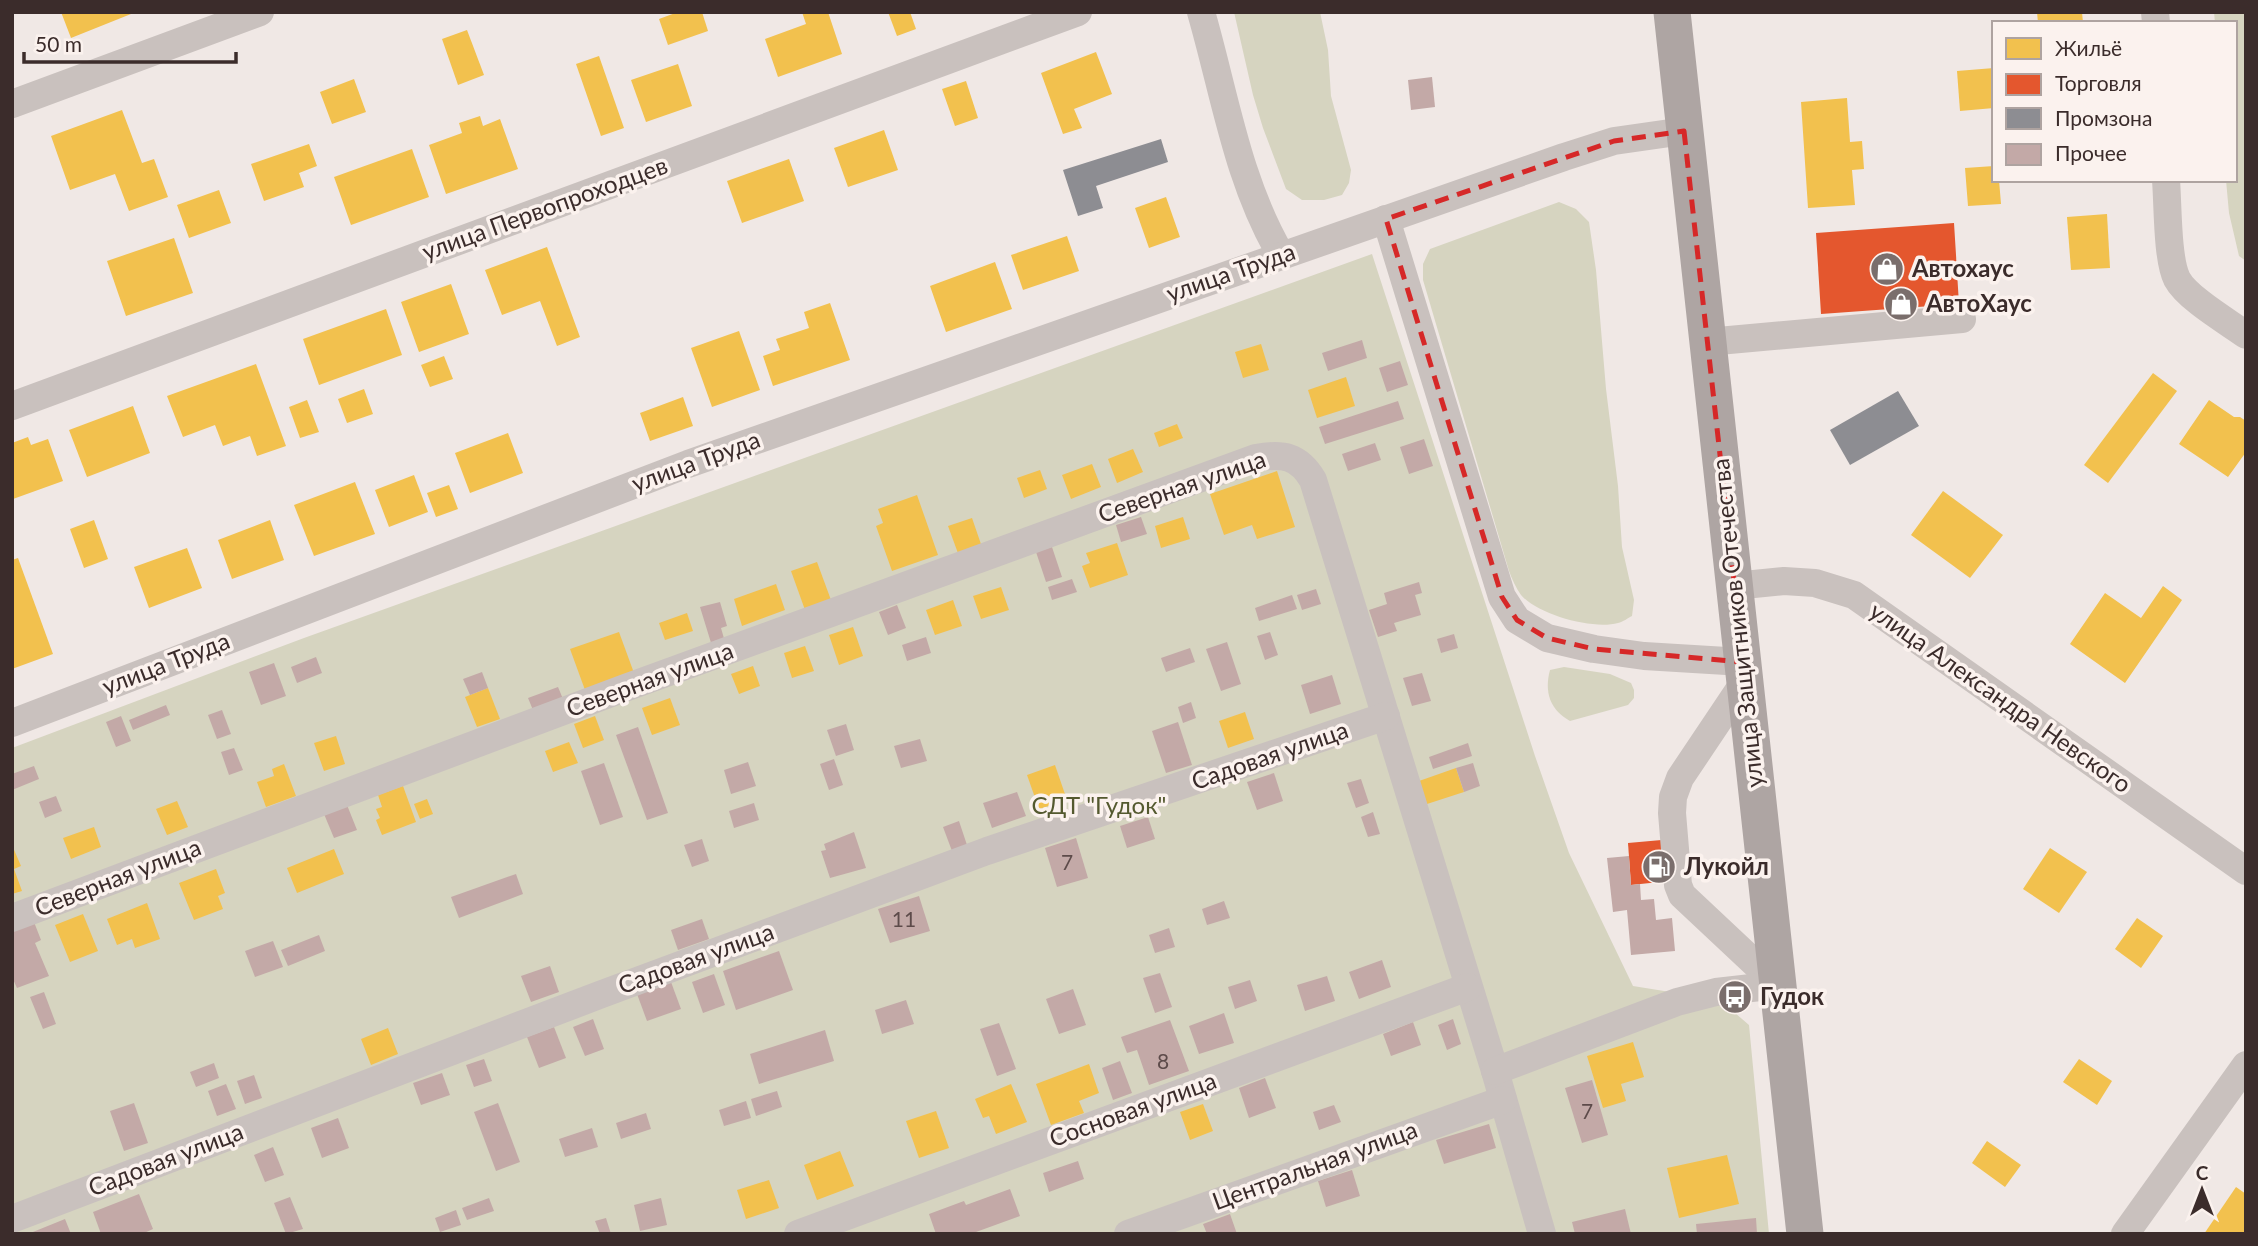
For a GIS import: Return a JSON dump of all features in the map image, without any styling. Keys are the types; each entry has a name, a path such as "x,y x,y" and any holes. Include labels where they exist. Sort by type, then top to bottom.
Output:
{"main road":[{"name":"улица Защитников Отечества","path":"1672,12 1805,1234"}],"street":[{"path":"12,104 260,12"},
{"name":"улица Первопроходцев","path":"12,406 1078,12"},
{"path":"1201,12 1224,108 1241,164 1265,228 1282,255"},
{"name":"улица Труда","path":"12,723 688,464 1614,141 1684,131"},
{"path":"2166,182 2176,278 2186,291 2246,335"},
{"path":"1386,219 1502,597 1517,620 1548,638 1594,649 1744,671 1680,778 1673,797 1678,886 1682,895 1777,985"},
{"path":"1707,342 1962,319"},
{"name":"Северная улица","path":"12,918 625,688 1256,458 1275,454 1290,458 1306,467 1313,480 1386,716"},
{"name":"улица Александра Невского","path":"1734,586 1784,581 1815,583 1854,595 2246,871"},
{"path":"1386,716 1542,1234"},
{"name":"Садовая улица","path":"12,1219 614,989 987,852 1386,716"},
{"path":"1495,1071 1677,1002 1716,992 1777,985"},
{"name":"Сосновая улица","path":"798,1234 1468,987"},
{"path":"2124,1234 2246,1065"},
{"name":"Центральная улица","path":"1128,1234 1503,1100"}],"highlighted area":[{"path":"1684,131 1743,662 1594,649 1547,638 1517,620 1502,597 1386,219 1614,141"}],"green space":[{"path":"1234,12 1320,12 1328,50 1331,96 1351,170 1349,183 1342,195 1324,200 1302,200 1286,189 1253,95"},
{"path":"2214,12 2246,12 2246,261 2239,256 2229,213 2226,182 2237,182 2237,21 2215,21"},
{"path":"1559,202 1576,209 1589,222 1618,486 1622,547 1634,600 1632,616 1607,625 1566,619 1540,609 1521,595 1516,586 1509,571 1423,280 1423,264 1430,249"},
{"name":"СДТ \"Гудок\"","path":"1372,254 1569,853 1633,986 1720,1000 1749,1025 1769,1234 12,1234 12,748 304,638"},
{"path":"1564,667 1610,674 1631,683 1634,698 1628,705 1570,721 1553,706 1548,693 1550,670"}],"building: Жильё":[{"path":"61,12 136,12 71,38"},
{"path":"678,12 702,12 708,31 668,45 659,19"},
{"path":"802,12 828,12 842,54 778,77 765,39 806,24"},
{"path":"888,12 910,12 916,29 897,36"},
{"path":"2037,12 2082,12 2083,21 2038,21"},
{"path":"467,30 484,75 458,85 442,39"},
{"path":"1096,52 1112,94 1074,109 1082,128 1063,134 1041,73"},
{"path":"599,56 624,128 601,136 576,64"},
{"path":"678,64 692,106 646,122 631,80"},
{"path":"1992,68 1992,108 1960,111 1957,71"},
{"path":"354,79 366,112 332,124 320,92"},
{"path":"966,81 978,118 955,126 942,89"},
{"path":"1847,98 1850,142 1862,141 1864,169 1852,170 1855,205 1808,208 1801,102"},
{"path":"122,110 142,163 154,159 168,197 129,211 115,174 70,190 51,136"},
{"path":"480,116 483,126 500,119 518,169 446,194 429,145 462,133 459,123"},
{"path":"884,130 898,170 848,187 834,148"},
{"path":"309,144 317,166 299,173 304,187 264,201 251,164"},
{"path":"412,149 429,197 351,225 334,177"},
{"path":"789,159 804,201 742,223 727,181"},
{"path":"1992,166 1992,182 1999,182 2001,204 1968,206 1965,168"},
{"path":"219,190 231,223 189,238 177,205"},
{"path":"1166,197 1180,237 1149,248 1135,208"},
{"path":"2107,214 2110,268 2071,270 2067,217"},
{"path":"1067,236 1079,271 1023,290 1011,255"},
{"path":"174,238 193,293 126,316 107,261"},
{"path":"547,247 580,337 557,346 540,301 502,315 485,270"},
{"path":"995,262 1012,309 946,332 930,286"},
{"path":"451,284 469,334 419,352 401,302"},
{"path":"830,303 850,360 773,386 763,356 780,350 776,339 809,328 804,312"},
{"path":"386,309 402,355 319,385 303,339"},
{"path":"739,331 760,390 712,407 691,348"},
{"path":"1261,344 1269,370 1243,378 1235,352"},
{"path":"444,356 453,379 430,387 421,365"},
{"path":"256,364 286,446 257,456 250,436 223,446 215,425 183,437 167,396"},
{"path":"2153,373 2177,391 2108,483 2084,465"},
{"path":"1346,377 1355,406 1317,418 1308,390"},
{"path":"364,389 373,414 347,423 338,399"},
{"path":"683,397 693,426 650,441 640,413"},
{"path":"307,400 319,432 300,438 289,407"},
{"path":"2209,400 2234,417 2246,421 2246,452 2228,477 2179,444"},
{"path":"133,406 150,453 87,477 69,430"},
{"path":"1177,424 1183,438 1159,447 1154,433"},
{"path":"508,433 523,473 470,493 455,453"},
{"path":"28,437 31,445 48,439 63,481 13,499 12,443"},
{"path":"1133,449 1143,472 1117,483 1108,459"},
{"path":"1092,464 1101,487 1071,499 1062,475"},
{"path":"1040,470 1047,489 1024,498 1017,478"},
{"path":"1277,471 1295,527 1257,539 1252,525 1224,535 1210,494"},
{"path":"414,475 428,512 389,527 375,490"},
{"path":"355,482 375,534 314,556 294,505"},
{"path":"449,485 458,509 436,517 427,493"},
{"path":"1943,491 2003,535 1970,578 1911,535"},
{"path":"917,495 938,555 892,571 876,526 883,523 878,509"},
{"path":"1183,517 1190,539 1161,548 1155,526"},
{"path":"972,518 982,547 959,556 948,526"},
{"path":"94,520 108,559 84,568 70,529"},
{"path":"270,520 284,560 232,579 218,540"},
{"path":"1117,543 1128,575 1090,588 1082,566 1090,563 1086,553"},
{"path":"187,548 202,588 149,608 134,567"},
{"path":"18,558 53,654 12,669 12,560"},
{"path":"817,562 831,600 805,610 791,571"},
{"path":"776,584 785,610 742,626 734,599"},
{"path":"2163,586 2182,600 2125,683 2070,644 2105,593 2141,618"},
{"path":"1001,587 1009,610 981,619 973,596"},
{"path":"953,600 962,626 935,635 926,610"},
{"path":"687,613 693,631 665,640 659,623"},
{"path":"853,627 863,656 839,665 829,635"},
{"path":"619,632 634,673 585,690 570,649"},
{"path":"805,646 814,671 792,678 784,653"},
{"path":"753,666 760,686 739,694 731,674"},
{"path":"488,688 500,719 477,727 465,697"},
{"path":"670,698 680,725 652,735 642,708"},
{"path":"1245,712 1254,739 1228,748 1219,721"},
{"path":"595,716 604,740 583,748 574,724"},
{"path":"336,736 345,764 324,771 314,743"},
{"path":"569,742 578,763 553,772 545,751"},
{"path":"284,764 296,796 266,807 257,782 274,776 272,769"},
{"path":"1055,765 1067,800 1039,809 1027,775"},
{"path":"1456,768 1464,792 1427,804 1419,781"},
{"path":"403,786 416,822 382,835 376,820 380,818 376,809 382,807 378,795"},
{"path":"427,799 433,814 420,819 414,804"},
{"path":"177,801 188,827 167,835 156,809"},
{"path":"94,827 101,847 71,859 63,838"},
{"path":"12,845 21,866 14,869 22,891 12,894"},
{"path":"2050,848 2087,872 2059,913 2023,889"},
{"path":"334,849 344,874 297,893 287,868"},
{"path":"216,869 225,893 218,896 223,909 194,920 179,883"},
{"path":"147,903 160,939 135,948 132,939 117,945 107,919"},
{"path":"83,914 98,951 70,962 55,925"},
{"path":"2137,918 2163,936 2141,968 2115,949"},
{"path":"388,1028 398,1054 371,1065 361,1039"},
{"path":"1633,1042 1644,1077 1621,1084 1626,1101 1603,1108 1587,1056"},
{"path":"2079,1059 2112,1081 2097,1105 2063,1082"},
{"path":"1089,1064 1099,1093 1079,1101 1084,1113 1051,1125 1036,1084"},
{"path":"1011,1084 1027,1122 996,1134 989,1116 983,1118 975,1099"},
{"path":"1203,1104 1213,1131 1190,1140 1180,1112"},
{"path":"936,1111 949,1148 919,1158 906,1121"},
{"path":"1987,1141 2021,1165 2005,1187 1972,1163"},
{"path":"840,1151 854,1186 817,1200 804,1165"},
{"path":"1727,1155 1739,1204 1679,1218 1667,1168"},
{"path":"769,1180 779,1208 746,1219 737,1190"},
{"path":"2236,1187 2246,1194 2246,1234 2204,1234"}],"building: Торговля":[{"name":"Автохаус","path":"1954,223 1959,304 1821,314 1816,233"},
{"name":"Лукойл","path":"1684,838 1688,879 1631,885 1628,843"}],"building: Промзона":[{"path":"1161,139 1168,162 1096,186 1103,208 1078,216 1063,170"},
{"path":"1898,391 1919,426 1850,465 1830,430"}],"building: Прочее":[{"path":"1432,77 1435,107 1411,110 1408,80"},
{"path":"1362,340 1367,358 1328,371 1322,353"},
{"path":"1400,361 1408,385 1387,392 1379,368"},
{"path":"1398,401 1404,419 1325,444 1319,427"},
{"path":"1424,439 1433,466 1409,474 1400,447"},
{"path":"1375,443 1381,460 1348,471 1342,454"},
{"path":"1141,517 1147,534 1121,542 1116,525"},
{"path":"1052,547 1062,577 1046,582 1036,552"},
{"path":"1072,579 1077,592 1052,600 1048,587"},
{"path":"1419,582 1422,593 1415,595 1421,615 1394,623 1397,631 1378,637 1369,610 1387,604 1384,593"},
{"path":"1316,589 1321,604 1302,610 1297,595"},
{"path":"1292,595 1297,609 1259,621 1255,608"},
{"path":"720,602 727,626 721,628 725,642 712,646 700,607"},
{"path":"897,605 906,628 888,635 879,612"},
{"path":"1270,632 1278,655 1265,660 1257,636"},
{"path":"1454,634 1458,648 1441,653 1437,639"},
{"path":"926,637 931,653 907,661 902,645"},
{"path":"1227,642 1241,684 1221,691 1206,649"},
{"path":"1190,648 1195,662 1166,672 1161,658"},
{"path":"316,657 322,673 297,683 291,667"},
{"path":"274,663 286,696 261,705 249,672"},
{"path":"482,672 488,688 470,695 463,679"},
{"path":"1422,673 1431,701 1412,706 1403,678"},
{"path":"1332,675 1341,704 1310,714 1301,685"},
{"path":"558,687 563,699 533,710 528,698"},
{"path":"1191,702 1196,718 1183,723 1178,707"},
{"path":"166,705 170,715 133,730 129,720"},
{"path":"222,710 231,734 217,739 208,715"},
{"path":"121,716 131,741 116,747 106,722"},
{"path":"1178,722 1192,765 1166,773 1152,731"},
{"path":"846,724 854,750 836,756 827,730"},
{"path":"638,727 668,813 647,820 616,735"},
{"path":"920,739 927,761 901,768 894,746"},
{"path":"1468,743 1472,756 1433,769 1429,757"},
{"path":"234,748 243,770 229,775 221,752"},
{"path":"834,759 843,785 829,790 820,764"},
{"path":"748,762 756,786 731,794 724,770"},
{"path":"604,763 623,817 600,825 581,771"},
{"path":"1473,763 1480,786 1464,792 1456,768"},
{"path":"34,766 39,779 12,790 12,774"},
{"path":"1274,773 1283,801 1257,810 1247,782"},
{"path":"1361,779 1369,803 1356,808 1347,783"},
{"path":"1017,792 1026,816 992,828 983,803"},
{"path":"56,796 62,811 45,818 39,802"},
{"path":"754,803 759,820 734,828 729,811"},
{"path":"347,805 357,830 334,838 324,814"},
{"path":"1373,812 1380,834 1368,837 1361,817"},
{"path":"1148,817 1155,839 1127,848 1120,826"},
{"path":"959,821 967,845 952,851 943,827"},
{"path":"854,832 866,868 830,878 821,851 826,850 824,844"},
{"path":"1076,838 1088,878 1057,887 1045,848"},
{"path":"702,839 709,861 692,867 684,845"},
{"path":"1629,856 1631,885 1640,884 1641,900 1654,899 1656,920 1672,918 1675,951 1631,955 1627,910 1613,912 1607,858"},
{"path":"516,874 523,894 459,918 451,897"},
{"path":"919,896 930,931 890,943 878,909"},
{"path":"1224,901 1230,918 1207,925 1202,909"},
{"path":"702,919 709,939 678,950 671,930"},
{"path":"34,922 41,940 35,943 49,976 17,988 12,977 12,931"},
{"path":"1169,928 1175,947 1155,953 1149,935"},
{"path":"319,935 325,951 288,966 281,950"},
{"path":"273,941 283,967 255,977 245,951"},
{"path":"779,951 793,990 736,1010 723,971"},
{"path":"1382,960 1391,987 1359,999 1349,972"},
{"path":"550,966 559,992 531,1002 521,976"},
{"path":"1160,973 1172,1007 1155,1013 1143,978"},
{"path":"714,974 725,1005 703,1013 692,982"},
{"path":"1327,976 1335,1001 1305,1011 1297,985"},
{"path":"1250,980 1257,1001 1235,1009 1228,987"},
{"path":"671,982 681,1009 647,1021 637,994"},
{"path":"1073,989 1086,1025 1059,1034 1046,999"},
{"path":"44,992 56,1024 43,1029 30,997"},
{"path":"906,1000 914,1024 882,1034 875,1010"},
{"path":"1224,1013 1234,1043 1199,1054 1189,1026"},
{"path":"593,1019 604,1049 585,1056 573,1027"},
{"path":"1453,1019 1461,1044 1447,1050 1438,1025"},
{"path":"1170,1020 1189,1071 1149,1085 1137,1050 1127,1053 1121,1037"},
{"path":"1413,1022 1421,1045 1391,1056 1383,1034"},
{"path":"999,1023 1016,1069 997,1076 980,1029"},
{"path":"554,1027 566,1058 539,1068 527,1037"},
{"path":"825,1030 834,1061 759,1084 750,1054"},
{"path":"484,1059 492,1081 474,1087 466,1065"},
{"path":"1120,1061 1132,1093 1113,1100 1102,1068"},
{"path":"214,1063 219,1078 196,1087 190,1072"},
{"path":"442,1073 450,1095 421,1105 413,1083"},
{"path":"254,1075 262,1098 245,1104 237,1081"},
{"path":"1265,1078 1276,1108 1249,1118 1239,1088"},
{"path":"1592,1080 1608,1135 1582,1143 1565,1088"},
{"path":"226,1084 236,1109 217,1116 208,1091"},
{"path":"777,1091 782,1107 756,1116 751,1099"},
{"path":"746,1101 751,1118 724,1126 719,1110"},
{"path":"134,1103 148,1143 124,1151 110,1111"},
{"path":"498,1103 520,1162 496,1171 474,1112"},
{"path":"1334,1105 1341,1122 1319,1130 1313,1112"},
{"path":"646,1113 651,1129 621,1139 616,1123"},
{"path":"338,1118 349,1148 322,1158 311,1128"},
{"path":"1489,1124 1496,1148 1444,1164 1436,1140"},
{"path":"592,1128 598,1147 565,1157 559,1139"},
{"path":"273,1147 284,1175 265,1182 254,1155"},
{"path":"1078,1161 1084,1179 1049,1192 1043,1173"},
{"path":"1352,1170 1360,1196 1326,1207 1318,1181"},
{"path":"1010,1189 1020,1216 976,1234 936,1234 929,1214 964,1201 966,1205"},
{"path":"139,1194 153,1229 142,1234 101,1234 93,1212"},
{"path":"290,1197 303,1229 286,1234 274,1203"},
{"path":"489,1198 494,1211 467,1220 462,1208"},
{"path":"661,1198 667,1225 640,1231 634,1205"},
{"path":"1625,1209 1631,1234 1575,1234 1572,1222"},
{"path":"456,1210 461,1225 440,1232 435,1218"},
{"path":"1230,1214 1237,1234 1207,1234 1203,1224"},
{"path":"606,1218 611,1234 600,1234 595,1221"},
{"path":"1756,1218 1757,1234 1697,1234 1696,1224"},
{"path":"65,1219 71,1234 28,1234"}],"place":[{"name":"Автохаус","path":"1887,269"},
{"name":"АвтоХаус","path":"1901,304"},
{"name":"Лукойл","path":"1659,867"},
{"name":"Гудок","path":"1735,997"}]}
